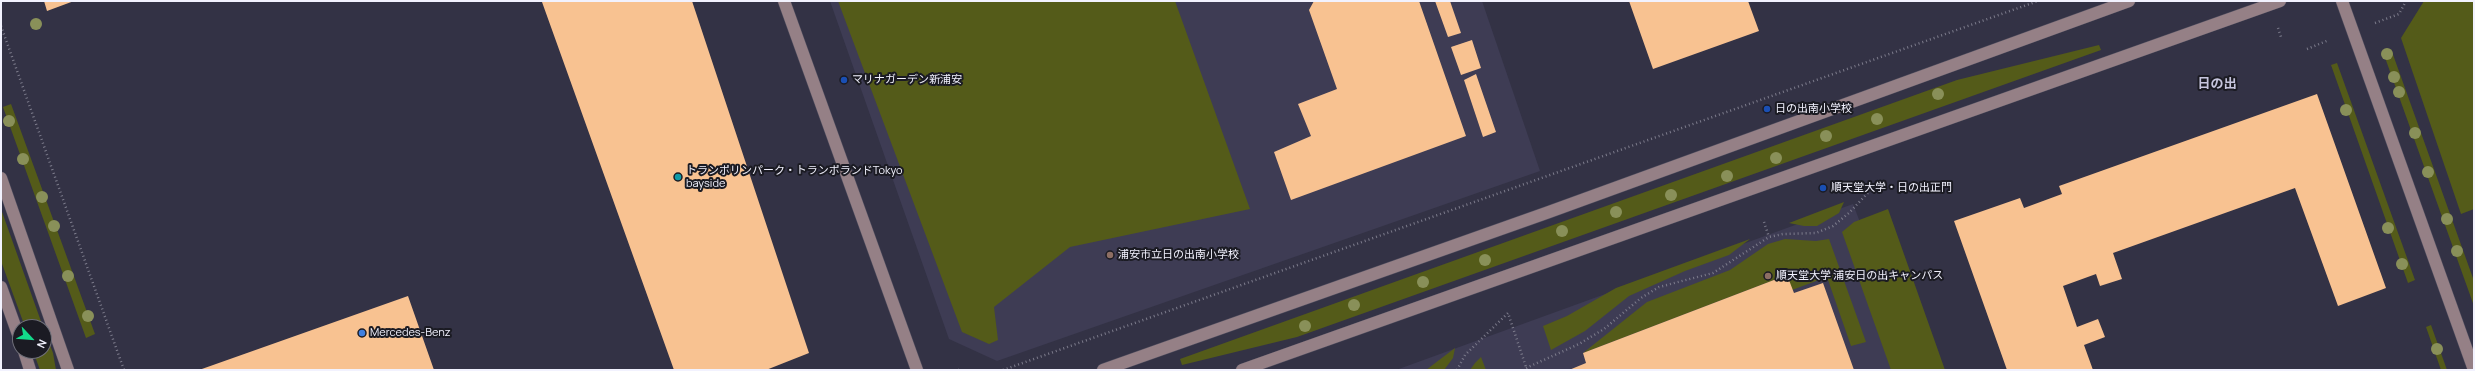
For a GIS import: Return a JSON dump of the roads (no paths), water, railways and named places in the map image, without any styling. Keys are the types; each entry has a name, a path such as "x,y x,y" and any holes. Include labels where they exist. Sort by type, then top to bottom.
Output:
{"street":[{"path":"784,1 917,370"},
{"path":"1102,370 1542,214 2129,1"},
{"path":"1242,370 2280,1"},
{"path":"2342,1 2474,370"},
{"path":"1,178 68,370"},
{"path":"1,287 12,319"},
{"path":"27,359 30,370"}],"place":[{"name":"マリナガーデン新浦安","path":"844,80"},
{"name":"日の出南小学校","path":"1767,109"},
{"name":"トランポリンパーク・トランポランドTokyo bayside","path":"678,177"},
{"name":"順天堂大学・日の出正門","path":"1823,188"},
{"name":"浦安市立日の出南小学校","path":"1110,255"},
{"name":"順天堂大学 浦安日の出キャンパス","path":"1768,276"},
{"name":"Mercedes-Benz","path":"362,333"}],"district":[{"name":"日の出","path":"2217,84"}]}
